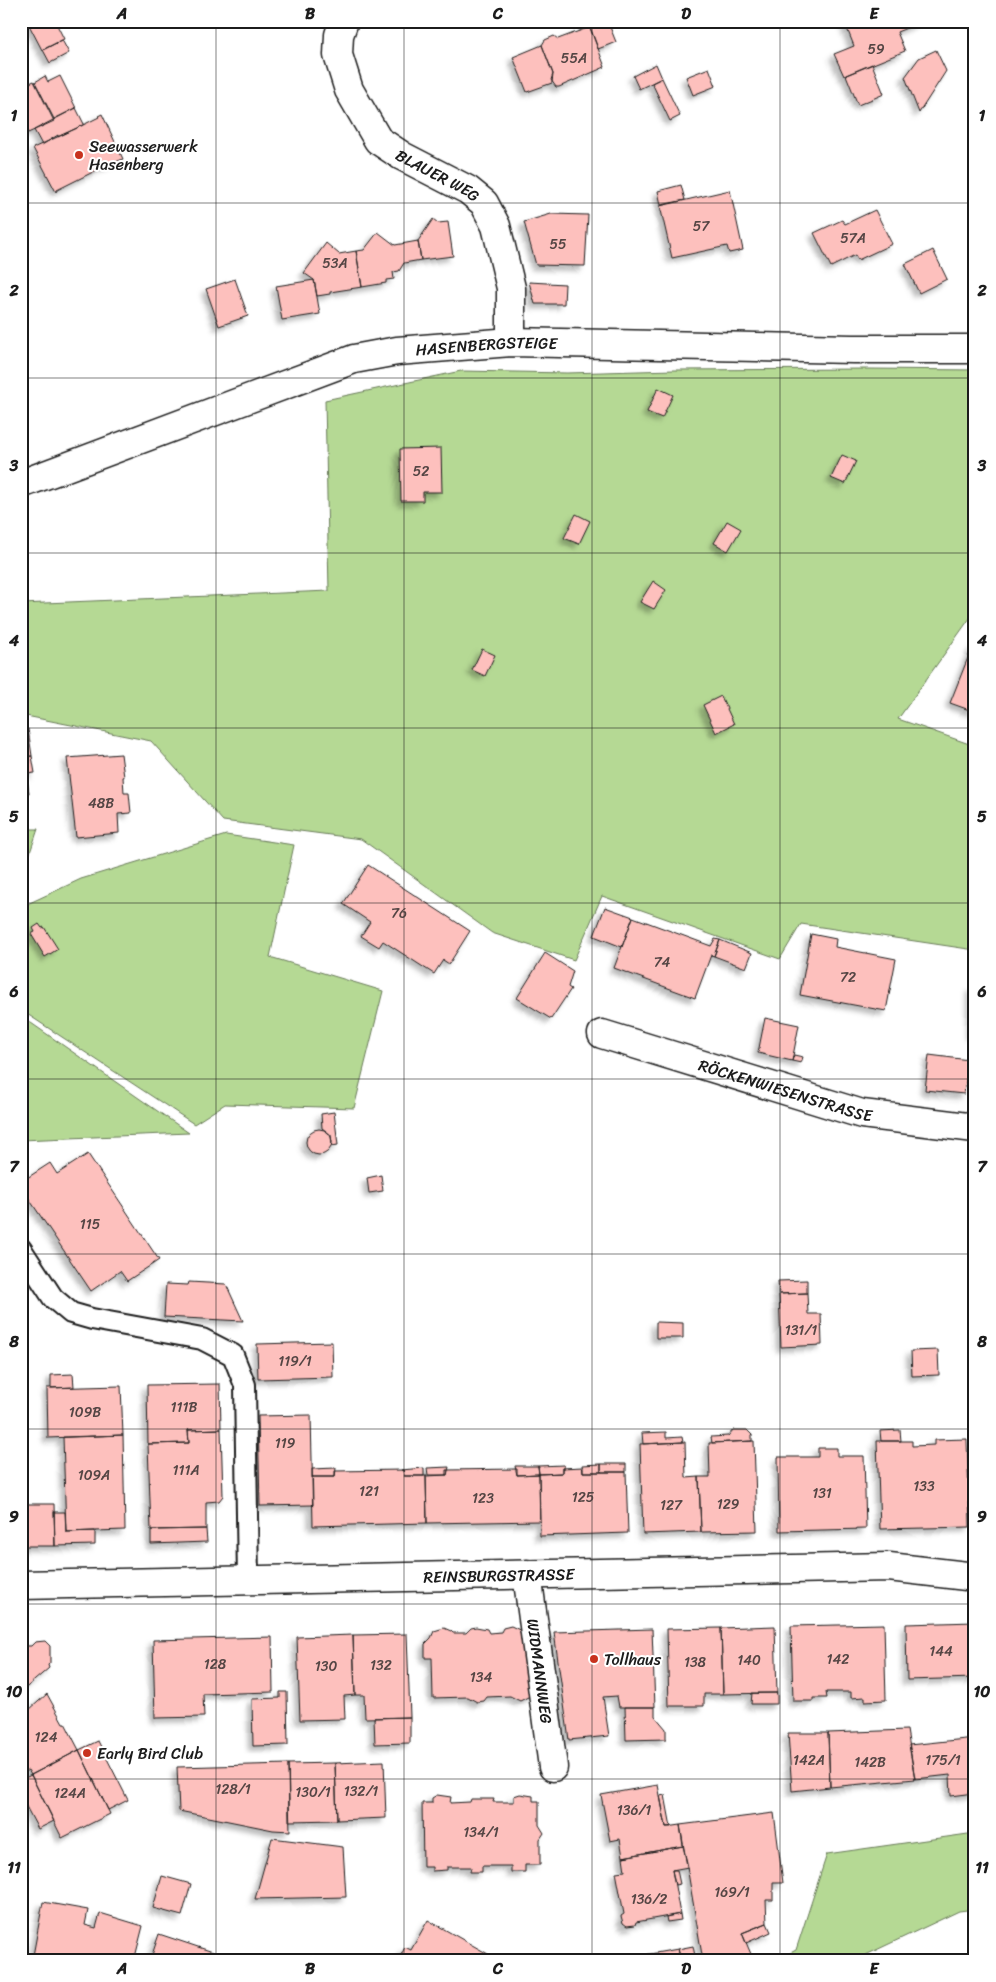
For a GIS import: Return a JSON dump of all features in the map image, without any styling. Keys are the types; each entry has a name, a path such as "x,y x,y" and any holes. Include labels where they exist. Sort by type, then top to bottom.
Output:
{"street":[{"name":"BLAUER WEG","path":"344,21 339,35 338,55 349,90 378,140 402,156 468,190 484,203 496,226 511,288 512,342"},
{"name":"HASENBERGSTEIGE","path":"21,484 354,359 397,351 512,342 852,349 975,349"},
{"name":"RÖCKENWIESENSTRASSE","path":"602,1034 862,1114 975,1128"},
{"name":"REINSBURGSTRASSE","path":"21,1585 889,1567 975,1577"},
{"name":"WIDMANNWEG","path":"527,1574 553,1767"}],"lane":[{"path":"21,1249 53,1298 72,1313 92,1320 202,1339 233,1355 245,1385 248,1580"}],"green space":[{"path":"674,370 975,370 975,611 898,719 975,746 975,950 801,924 780,959 602,896 574,960 492,933 361,839 223,821 151,741 21,715 21,604 329,591 325,400 461,371 567,373"},
{"path":"21,829 38,829 21,879"},
{"path":"226,835 294,845 270,957 383,991 354,1108 225,1104 194,1124 24,1012 21,972 21,907 81,879"},
{"path":"21,1016 189,1133 21,1140"},
{"path":"975,1833 975,1909 959,1911 853,1961 775,1961 796,1950 827,1854"}],"building":[{"path":"36,21 55,21 64,39 42,50 29,25"},
{"path":"844,21 924,21 897,32 905,51 844,76 834,54 854,46"},
{"path":"608,22 616,42 598,49 590,28"},
{"path":"590,27 605,67 556,87 551,80 553,74 542,45 545,40 554,36 558,39"},
{"path":"62,40 69,53 50,63 43,50"},
{"path":"542,45 553,74 552,83 527,92 513,57"},
{"path":"936,50 946,71 919,113 905,77 919,58"},
{"path":"656,64 662,78 639,89 633,76"},
{"path":"872,64 884,94 858,105 846,75"},
{"path":"709,68 716,86 693,95 686,77"},
{"path":"45,76 48,82 60,76 76,108 54,119 35,82"},
{"path":"662,78 680,116 670,121 652,83"},
{"path":"34,81 54,121 28,133 23,124 21,125 21,87"},
{"path":"76,108 84,124 58,137 58,135 42,145 34,130"},
{"name":"Seewasserwerk Hasenberg","path":"102,114 123,159 101,168 56,192 33,148 77,128"},
{"path":"681,185 685,200 661,205 658,191"},
{"path":"730,190 743,250 729,253 727,246 672,258 660,206"},
{"path":"875,210 892,244 858,260 855,255 831,267 814,233 842,220 845,224"},
{"path":"551,214 588,215 585,266 536,265 524,222"},
{"path":"433,219 438,223 448,222 453,256 421,260 418,241"},
{"path":"378,232 395,245 418,241 421,260 404,263 399,271 393,272 394,279 386,280 386,283 362,287 356,251 364,250"},
{"path":"326,243 339,254 356,251 362,287 317,296 314,280 304,273"},
{"path":"933,250 947,279 919,293 905,264"},
{"path":"235,279 248,316 219,326 206,289"},
{"path":"314,280 320,314 282,320 276,286"},
{"path":"529,282 565,284 564,304 535,304"},
{"path":"658,388 673,395 662,418 647,412"},
{"path":"441,448 442,492 423,492 423,501 401,501 400,449"},
{"path":"842,455 856,461 845,484 831,478"},
{"path":"576,514 590,521 579,544 564,538"},
{"path":"727,521 741,529 728,551 714,543"},
{"path":"21,533 26,546 21,547"},
{"path":"653,581 666,590 654,609 640,602"},
{"path":"973,645 975,646 975,712 950,703"},
{"path":"482,649 495,655 485,676 472,670"},
{"path":"721,696 734,724 716,733 703,705"},
{"path":"28,729 32,756 24,757 29,793 21,794 21,730"},
{"path":"121,754 124,793 129,793 131,813 118,814 119,833 76,837 67,758"},
{"path":"32,756 35,773 26,774 24,757"},
{"path":"368,865 470,931 449,964 443,960 434,974 383,941 379,947 361,936 370,922 343,904"},
{"path":"605,907 633,917 622,947 594,936"},
{"path":"633,917 711,946 715,939 720,940 714,956 711,955 695,998 614,968"},
{"path":"39,924 42,928 44,927 58,949 45,957 31,934 35,932 33,928"},
{"path":"811,934 836,939 835,947 896,959 886,1011 800,995"},
{"path":"720,940 752,953 746,968 714,956"},
{"path":"545,953 573,971 568,987 571,989 551,1019 517,998"},
{"path":"971,988 975,988 975,1035 971,1035"},
{"path":"765,1018 799,1025 792,1061 758,1053"},
{"path":"794,1055 803,1057 801,1063 792,1061"},
{"path":"929,1055 969,1060 964,1094 925,1090"},
{"path":"334,1112 338,1145 332,1146 331,1135 322,1128 321,1114"},
{"path":"319,1129 328,1133 332,1142 328,1151 319,1155 310,1151 306,1142 310,1133"},
{"path":"88,1154 159,1260 127,1281 120,1271 91,1291 21,1187 21,1182 50,1163 57,1174"},
{"path":"381,1175 383,1191 369,1193 367,1178"},
{"path":"807,1280 807,1293 779,1294 778,1281"},
{"path":"189,1282 226,1284 243,1321 164,1317 166,1284 188,1285"},
{"path":"807,1293 808,1314 821,1314 822,1345 781,1347 779,1294"},
{"path":"656,1322 683,1323 683,1338 656,1338"},
{"path":"332,1342 333,1377 258,1379 257,1344"},
{"path":"938,1350 939,1375 912,1376 911,1351"},
{"path":"73,1374 74,1387 51,1388 51,1375"},
{"path":"220,1384 221,1429 188,1430 189,1443 148,1444 147,1385"},
{"path":"121,1386 123,1435 48,1438 47,1388"},
{"path":"311,1415 313,1505 260,1506 258,1416"},
{"path":"221,1429 223,1496 219,1501 206,1502 206,1529 151,1530 148,1444 189,1443 188,1430"},
{"path":"733,1430 747,1430 752,1435 752,1441 712,1443 711,1437 728,1436"},
{"path":"900,1430 901,1441 881,1441 880,1431"},
{"path":"666,1432 666,1438 682,1437 683,1442 643,1444 642,1433"},
{"path":"123,1435 125,1530 66,1532 63,1437"},
{"path":"967,1439 970,1527 880,1529 877,1441 912,1441 912,1446 934,1445 934,1440"},
{"path":"754,1441 757,1531 701,1532 699,1477 710,1477 709,1443"},
{"path":"685,1442 686,1478 699,1477 701,1532 643,1534 640,1444"},
{"path":"818,1448 837,1448 837,1456 864,1456 866,1529 779,1531 778,1457 818,1457"},
{"path":"601,1464 601,1472 583,1472 582,1465"},
{"path":"601,1464 626,1464 626,1472 601,1472"},
{"path":"564,1465 562,1473 539,1474 538,1466"},
{"path":"515,1466 538,1466 539,1474 517,1475"},
{"path":"449,1467 447,1475 428,1475 427,1468"},
{"path":"583,1467 583,1472 626,1472 628,1533 540,1536 539,1474 562,1473 562,1468"},
{"path":"336,1468 335,1477 312,1477 312,1469"},
{"path":"424,1468 424,1476 404,1476 403,1470 401,1470"},
{"path":"517,1469 517,1475 539,1474 540,1521 427,1523 426,1476 447,1475 447,1470"},
{"path":"403,1470 404,1476 426,1476 427,1523 313,1526 312,1477 335,1477 335,1471"},
{"path":"21,1504 54,1504 55,1546 21,1546"},
{"path":"54,1512 65,1512 66,1532 95,1531 95,1545 55,1546"},
{"path":"206,1529 207,1542 151,1544 151,1530"},
{"path":"975,1622 975,1678 907,1680 906,1624"},
{"path":"884,1624 886,1700 865,1701 865,1697 851,1698 851,1692 826,1692 827,1698 813,1698 813,1701 793,1701 791,1626"},
{"path":"511,1626 524,1632 532,1695 520,1701 510,1696 487,1697 484,1701 477,1702 468,1697 433,1698 432,1658 425,1658 425,1644 431,1638 434,1631 444,1628 453,1633 466,1633 471,1628 476,1627 487,1629 489,1633 501,1632 503,1628"},
{"path":"775,1626 777,1693 723,1694 721,1628"},
{"path":"721,1628 723,1694 704,1694 704,1706 669,1706 667,1629"},
{"path":"652,1629 655,1707 619,1707 617,1696 603,1697 609,1736 569,1740 554,1632"},
{"path":"407,1634 410,1717 365,1718 364,1695 355,1695 353,1635"},
{"path":"353,1635 355,1695 344,1696 345,1719 300,1720 297,1637"},
{"path":"272,1637 273,1692 203,1694 204,1717 155,1718 153,1640"},
{"path":"45,1641 50,1646 49,1668 21,1692 21,1646 31,1646 35,1642"},
{"path":"280,1692 287,1692 288,1745 253,1746 252,1699 280,1698"},
{"path":"752,1693 777,1693 777,1704 751,1704"},
{"path":"47,1694 79,1750 31,1775 28,1770 25,1772 21,1769 21,1717"},
{"path":"625,1707 655,1707 655,1716 666,1729 666,1739 626,1740"},
{"path":"410,1717 410,1743 375,1744 374,1718"},
{"path":"907,1730 915,1779 830,1787 828,1733"},
{"path":"788,1733 828,1733 830,1787 792,1791"},
{"path":"975,1738 975,1793 951,1796 950,1775 915,1779 909,1745"},
{"path":"98,1741 128,1800 108,1810 79,1750"},
{"path":"79,1750 110,1814 62,1838 31,1775"},
{"path":"384,1761 386,1818 337,1820 335,1763"},
{"path":"335,1763 337,1820 289,1821 288,1764"},
{"path":"288,1764 290,1831 273,1830 179,1811 177,1767"},
{"path":"31,1775 54,1821 38,1829 21,1797 21,1780"},
{"path":"658,1785 666,1827 680,1825 683,1846 623,1857 620,1839 610,1841 601,1795"},
{"path":"520,1794 533,1796 533,1801 539,1801 539,1825 544,1833 540,1839 540,1865 525,1865 525,1872 511,1872 511,1866 482,1866 482,1872 470,1872 471,1867 447,1867 447,1870 432,1871 432,1867 423,1867 422,1803 432,1803 432,1798 437,1795 451,1797 450,1803 470,1802 471,1799 494,1799 493,1802 514,1802 514,1796"},
{"path":"665,1795 671,1827 666,1827 660,1796"},
{"path":"774,1813 783,1883 773,1883 773,1900 766,1900 767,1923 742,1933 754,1961 703,1961 680,1825"},
{"path":"272,1838 343,1847 346,1897 255,1899"},
{"path":"683,1846 688,1867 672,1870 680,1914 636,1922 635,1925 627,1926 623,1923 621,1916 624,1914 616,1872 625,1871 623,1857"},
{"path":"672,1870 677,1870 680,1884 675,1885"},
{"path":"162,1876 191,1884 182,1916 153,1908"},
{"path":"21,1901 27,1902 21,1935"},
{"path":"43,1902 88,1910 85,1925 96,1928 100,1913 143,1926 134,1961 32,1961"},
{"path":"680,1914 681,1920 667,1922 666,1917"},
{"path":"428,1920 488,1954 484,1961 398,1961 405,1947 411,1950"},
{"path":"767,1923 771,1932 746,1943 742,1933"},
{"path":"159,1934 237,1960 150,1961"},
{"path":"693,1946 696,1961 681,1961 678,1949"},
{"path":"678,1949 681,1961 630,1961 633,1957"}],"place":[{"name":"Seewasserwerk Hasenberg","path":"79,155"},
{"name":"Tollhaus","path":"594,1659"},
{"name":"Early Bird Club","path":"87,1753"}]}
